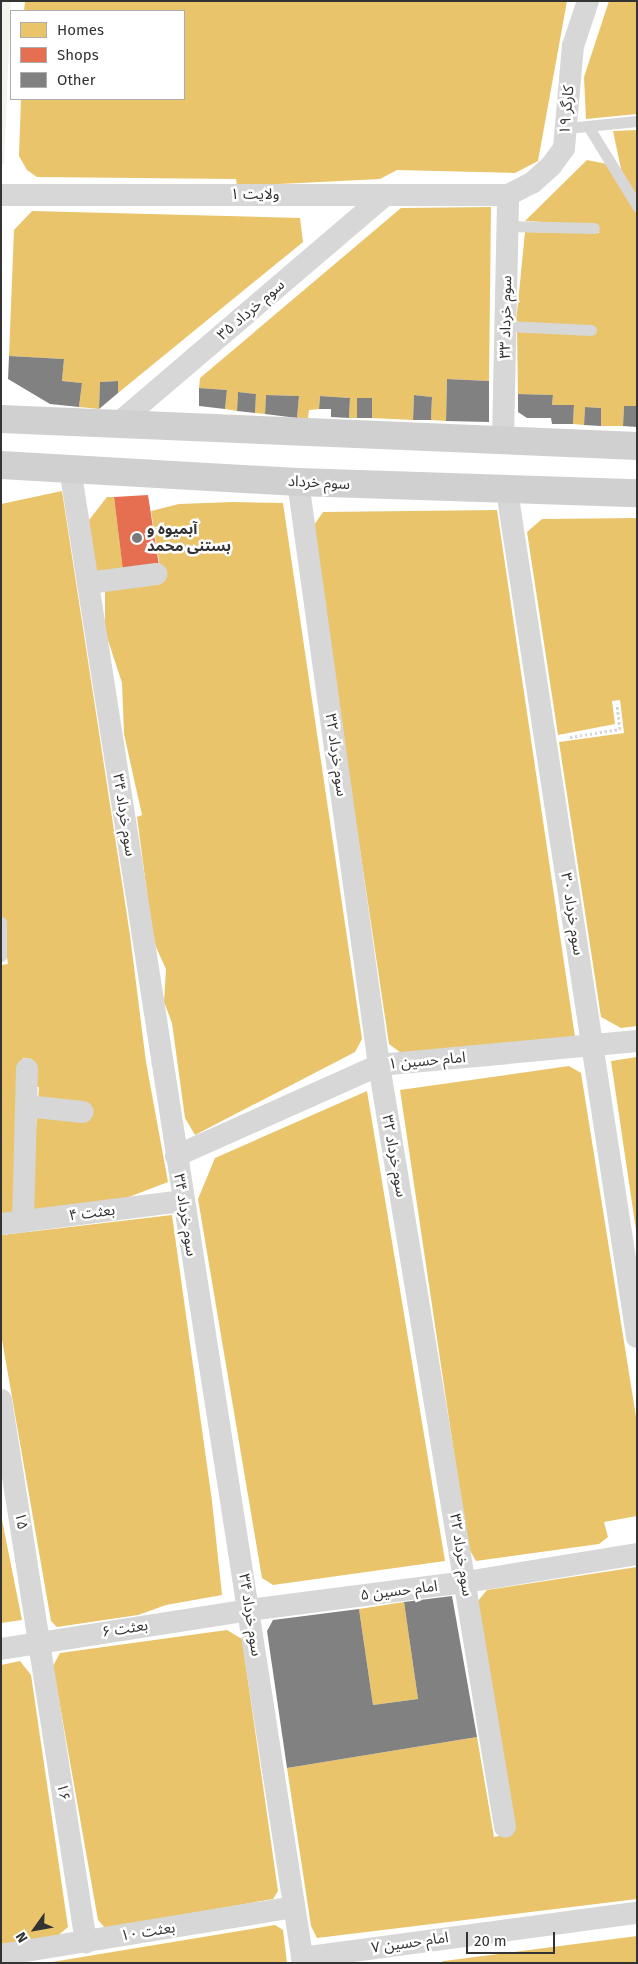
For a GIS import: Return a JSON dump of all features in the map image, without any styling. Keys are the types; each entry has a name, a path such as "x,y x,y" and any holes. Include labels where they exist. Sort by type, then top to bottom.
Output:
{"main road":[{"path":"1,419 637,446"},
{"name":"سوم خرداد","path":"1,465 298,482 507,491 637,493"},
{"path":"1,481 31,466"}],"street":[{"name":"کارگر ۱۹","path":"508,195 532,182 552,166 577,127 573,46 588,1"},
{"name":"سوم خرداد ۳۵","path":"116,425 385,195"},
{"name":"ولایت ۱","path":"1,196 508,195"},
{"name":"سوم خرداد ۳۳","path":"503,440 508,195"},
{"name":"سوم خرداد ۳۴","path":"70,468 182,1201 249,1610 302,1960"},
{"name":"سوم خرداد ۳۲","path":"298,482 379,1065 505,1827"},
{"name":"سوم خرداد ۳۰","path":"507,491 637,1337"},
{"path":"88,583 156,574"},
{"name":"امام حسین ۱","path":"176,1156 379,1065 637,1041"},
{"path":"12,1223 26,1106 27,1069"},
{"path":"26,1106 83,1112"},
{"name":"بعثت ۴","path":"12,1223 182,1201"},
{"name":"۱۵","path":"2,1406 41,1642"},
{"name":"امام حسین ۵","path":"249,1610 466,1582 637,1554"},
{"name":"بعثت ۶","path":"1,1649 249,1610"},
{"name":"۱۶","path":"41,1642 86,1942"},
{"name":"بعثت ۱۰","path":"1,1956 294,1907"},
{"name":"امام حسین ۷","path":"302,1960 637,1913"}],"lane":[{"path":"577,127 637,122"},
{"path":"577,127 637,206"},
{"path":"508,226 594,228"},
{"path":"505,326 591,330"},
{"path":"1,922 1,956"}],"path":[{"path":"545,741 620,729 617,704"}],"shaded area":[{"path":"1,1 11,1 4,164 1,164"}],"building: Homes":[{"path":"25,1 567,1 538,161 515,173 397,170 380,179 237,186 236,179 37,177 27,170 19,156 21,100 185,100 185,10 24,10"},
{"path":"609,1 637,1 637,114 586,119 584,77"},
{"path":"637,130 637,198 621,169 613,131"},
{"path":"587,160 607,164 637,214 637,406 624,406 623,426 601,426 601,408 585,407 584,425 573,424 574,405 552,405 553,395 518,394 517,331 596,334 596,327 516,323 525,232 599,233 599,225 525,221"},
{"path":"491,207 489,381 447,379 446,421 431,420 432,397 414,395 413,420 372,418 372,398 357,398 357,418 349,418 350,398 320,396 319,409 309,410 308,418 297,418 299,396 266,395 265,414 255,413 256,394 238,392 237,411 225,409 227,390 199,388 200,378 401,208"},
{"path":"32,211 300,218 303,242 118,393 118,381 100,382 99,409 79,407 82,383 62,381 64,359 9,356 14,230"},
{"path":"62,491 130,935 146,1062 168,1182 121,1200 30,1215 39,1087 31,1086 32,1059 23,1058 17,1215 1,1216 1,965 8,964 1,919 1,504"},
{"path":"107,497 114,497 123,571 96,576 89,520"},
{"path":"283,503 362,1039 355,1052 195,1135 185,1118 172,1023 164,1002 166,969 156,947 151,923 137,817 142,815 124,734 122,683 105,631 105,586 162,580 151,511 179,504"},
{"path":"497,510 575,1037 401,1053 389,1044 312,528 323,512"},
{"path":"637,518 637,1026 621,1028 601,1017 559,742 624,733 620,700 612,701 615,724 558,735 527,532 542,519"},
{"path":"637,1057 637,1230 636,1230 611,1061"},
{"path":"569,1066 581,1073 637,1423 637,1516 604,1522 608,1537 599,1544 476,1561 468,1547 400,1090"},
{"path":"367,1091 445,1561 273,1585 262,1578 198,1199 215,1158"},
{"path":"172,1215 212,1501 222,1595 166,1605 138,1615 57,1627 51,1621 1,1334 2,1235"},
{"path":"1,1515 22,1620 1,1623"},
{"path":"637,1567 637,1899 317,1938 311,1926 287,1768 477,1737 494,1837 514,1833 477,1602 487,1590"},
{"path":"404,1602 418,1699 373,1705 359,1609"},
{"path":"227,1630 242,1639 278,1891 273,1899 105,1928 98,1920 53,1666 60,1653"},
{"path":"20,1661 31,1675 68,1927 56,1937 1,1944 1,1665"},
{"path":"275,1925 283,1930 287,1963 46,1963"},
{"path":"637,1936 637,1963 438,1963 444,1961"}],"building: Shops":[{"name":"آبمیوه و بستنی محمد","path":"148,495 159,566 123,571 114,497"}],"building: Other":[{"path":"9,356 64,359 62,381 82,383 79,407 50,404 8,379"},
{"path":"447,379 489,381 489,422 446,421"},
{"path":"118,381 118,393 99,409 100,382"},
{"path":"199,388 227,390 225,409 199,406"},
{"path":"238,392 256,394 255,413 237,411"},
{"path":"518,394 553,395 552,405 574,405 573,424 552,424 551,418 527,418 518,412"},
{"path":"266,395 299,396 297,418 265,414"},
{"path":"414,395 432,397 431,420 413,420"},
{"path":"320,396 350,398 349,418 331,417 331,409 319,409"},
{"path":"357,398 372,398 372,418 357,418"},
{"path":"624,406 637,406 637,427 623,426"},
{"path":"585,407 601,408 601,426 584,425"},
{"path":"452,1596 477,1737 287,1768 267,1631 273,1620 359,1609 373,1705 418,1699 404,1602"}],"place":[{"name":"آبمیوه و بستنی محمد","path":"137,538"}]}
